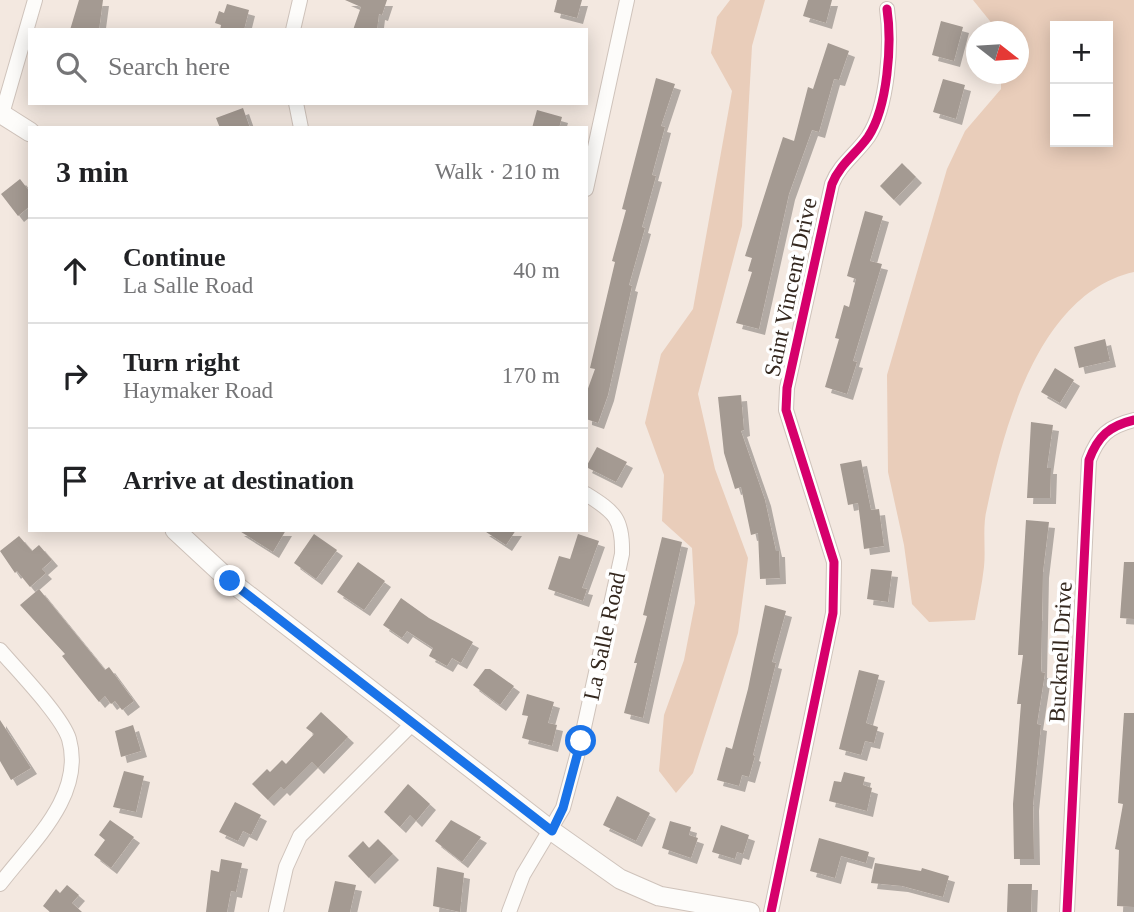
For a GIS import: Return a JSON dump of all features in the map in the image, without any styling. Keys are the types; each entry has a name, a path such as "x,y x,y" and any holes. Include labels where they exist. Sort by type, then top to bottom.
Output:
{"main road":[{"path":"1,113 28,131"},
{"path":"177,532 230,581 552,831 620,879 659,896 750,912"}],"street":[{"path":"1,113 35,0"},
{"path":"293,28 300,0"},
{"path":"588,180 627,0"},
{"name":"Saint Vincent Drive","path":"771,912 833,613 834,595 834,562 786,410 787,388 832,184 838,168 859,148 878,117 891,38 887,9"},
{"path":"296,105 301,126"},
{"name":"Bucknell Drive","path":"1067,912 1089,460 1096,440 1114,425 1134,420"},
{"name":"La Salle Road","path":"509,912 523,875 552,831 563,808 581,741 622,554 623,529 616,518 588,496"},
{"path":"0,650 68,737 71,759 70,780 64,798 0,884"},
{"path":"276,912 286,867 300,836 414,722"}],"shaded area":[{"path":"730,0 765,0 752,46 742,226 698,394 715,469 748,558 738,633 693,773 676,793 659,771 664,715 684,660 695,603 692,548 662,521 664,475 645,423 661,354 693,309 732,91 711,53 717,17"},
{"path":"973,0 1134,0 1134,272 1101,285 1073,306 1050,334 1031,367 1016,403 994,475 984,530 984,567 975,620 929,622 912,604 904,545 888,472 887,375 947,169 965,131 1001,89 1001,84 1029,84 1029,21 990,21"}],"building":[{"path":"79,0 103,0 99,28 71,28"},
{"path":"345,0 387,0 382,15 379,14 377,28 354,28 361,7"},
{"path":"557,0 582,0 577,18 554,12"},
{"path":"808,0 832,0 826,23 803,16"},
{"path":"227,4 249,10 244,28 220,28 221,25 215,23 219,11 224,13"},
{"path":"941,21 963,27 954,61 932,55"},
{"path":"828,43 849,51 839,80 834,79 819,132 812,130 789,194 759,329 736,323 752,272 748,271 752,258 745,256 783,137 794,141 808,87 813,89"},
{"path":"656,78 675,84 661,126 665,127 652,175 656,176 642,227 645,228 629,285 632,286 608,395 598,423 588,420 588,388 595,369 590,368 615,262 612,261 626,210 622,209"},
{"path":"943,79 965,85 956,119 933,112"},
{"path":"243,108 249,126 219,126 216,118"},
{"path":"537,110 562,117 560,126 533,126"},
{"path":"902,163 916,177 894,200 880,186"},
{"path":"20,179 28,189 28,208 18,216 1,194"},
{"path":"865,211 883,216 870,261 882,264 853,361 857,362 847,394 825,387 839,339 835,338 844,305 849,307 856,279 847,276"},
{"path":"1105,339 1110,361 1079,368 1074,347"},
{"path":"1055,368 1074,380 1060,403 1041,392"},
{"path":"741,395 744,430 741,431 765,500 776,551 779,551 780,578 760,579 758,533 751,535 741,487 735,489 724,453 718,397"},
{"path":"1031,422 1053,425 1047,468 1051,468 1050,498 1027,498"},
{"path":"597,447 627,462 616,482 588,468"},
{"path":"861,460 871,510 879,509 884,546 864,549 858,503 848,505 840,464"},
{"path":"1026,520 1049,522 1043,572 1041,672 1045,673 1037,724 1041,725 1033,805 1034,859 1014,859 1013,804 1021,704 1017,704 1023,655 1018,655"},
{"path":"241,532 285,532 273,552"},
{"path":"486,532 515,532 506,545"},
{"path":"314,534 337,550 316,579 294,563"},
{"path":"578,534 599,541 582,588 587,589 583,601 548,589 559,556 570,559"},
{"path":"19,536 32,551 39,545 52,560 42,569 46,573 30,587 17,571 15,573 0,551"},
{"path":"662,537 682,542 643,718 624,713 637,663 634,663 647,616 643,615"},
{"path":"358,562 385,581 364,610 337,592"},
{"path":"1124,562 1134,562 1134,619 1120,618"},
{"path":"871,569 892,571 888,602 867,599"},
{"path":"39,589 105,670 109,667 134,701 122,710 115,701 111,704 105,696 99,702 62,656 65,654 20,605"},
{"path":"401,598 429,618 473,642 461,663 452,658 447,666 429,656 433,648 407,631 402,638 383,625"},
{"path":"765,605 786,611 772,662 776,663 753,755 755,756 749,777 742,775 739,786 717,780 726,747 732,749 748,689"},
{"path":"485,669 490,669 514,686 500,705 473,685"},
{"path":"859,670 879,675 866,723 878,727 874,743 865,741 861,755 839,749"},
{"path":"527,694 554,702 548,723 557,725 552,746 522,738 528,716 522,715"},
{"path":"321,712 348,737 318,768 312,762 284,790 281,787 268,800 252,784 267,769 270,772 282,760 286,764 314,734 306,728"},
{"path":"1124,713 1134,713 1134,907 1117,906 1119,850 1115,849 1123,804 1118,803"},
{"path":"0,720 31,768 11,780 0,761"},
{"path":"133,725 141,751 121,757 115,731"},
{"path":"124,771 144,776 136,812 113,807"},
{"path":"844,772 865,777 863,785 872,788 867,811 829,801 834,781 841,782"},
{"path":"408,784 430,804 416,821 410,815 400,827 384,812"},
{"path":"617,796 650,813 636,841 603,825"},
{"path":"235,802 261,815 251,835 243,831 238,841 219,832"},
{"path":"110,820 134,837 111,868 94,855 105,840 99,835"},
{"path":"451,820 481,837 462,862 435,841"},
{"path":"670,821 691,827 689,835 698,838 691,858 662,848"},
{"path":"721,825 749,835 743,854 737,852 735,859 712,852"},
{"path":"819,838 869,852 866,863 841,856 835,878 810,871"},
{"path":"378,839 393,854 369,878 348,856 363,841 369,848"},
{"path":"221,859 242,863 236,892 231,891 227,912 206,912 211,870 219,872"},
{"path":"875,863 921,871 922,868 949,876 943,897 902,886 871,883"},
{"path":"437,867 464,873 460,912 433,906"},
{"path":"335,881 356,885 350,912 328,912"},
{"path":"1008,884 1032,884 1031,912 1007,912"},
{"path":"67,885 79,895 72,903 82,912 50,912 43,906 56,889 60,893"}],"cycle path":[{"path":"771,912 833,613 834,562 786,410 787,388 832,184 868,137 880,109 887,75 887,9"},
{"path":"1067,912 1089,460 1096,444 1106,433 1118,425 1134,420"}],"route":[{"path":"230,581 552,831 563,808 581,741"}]}
